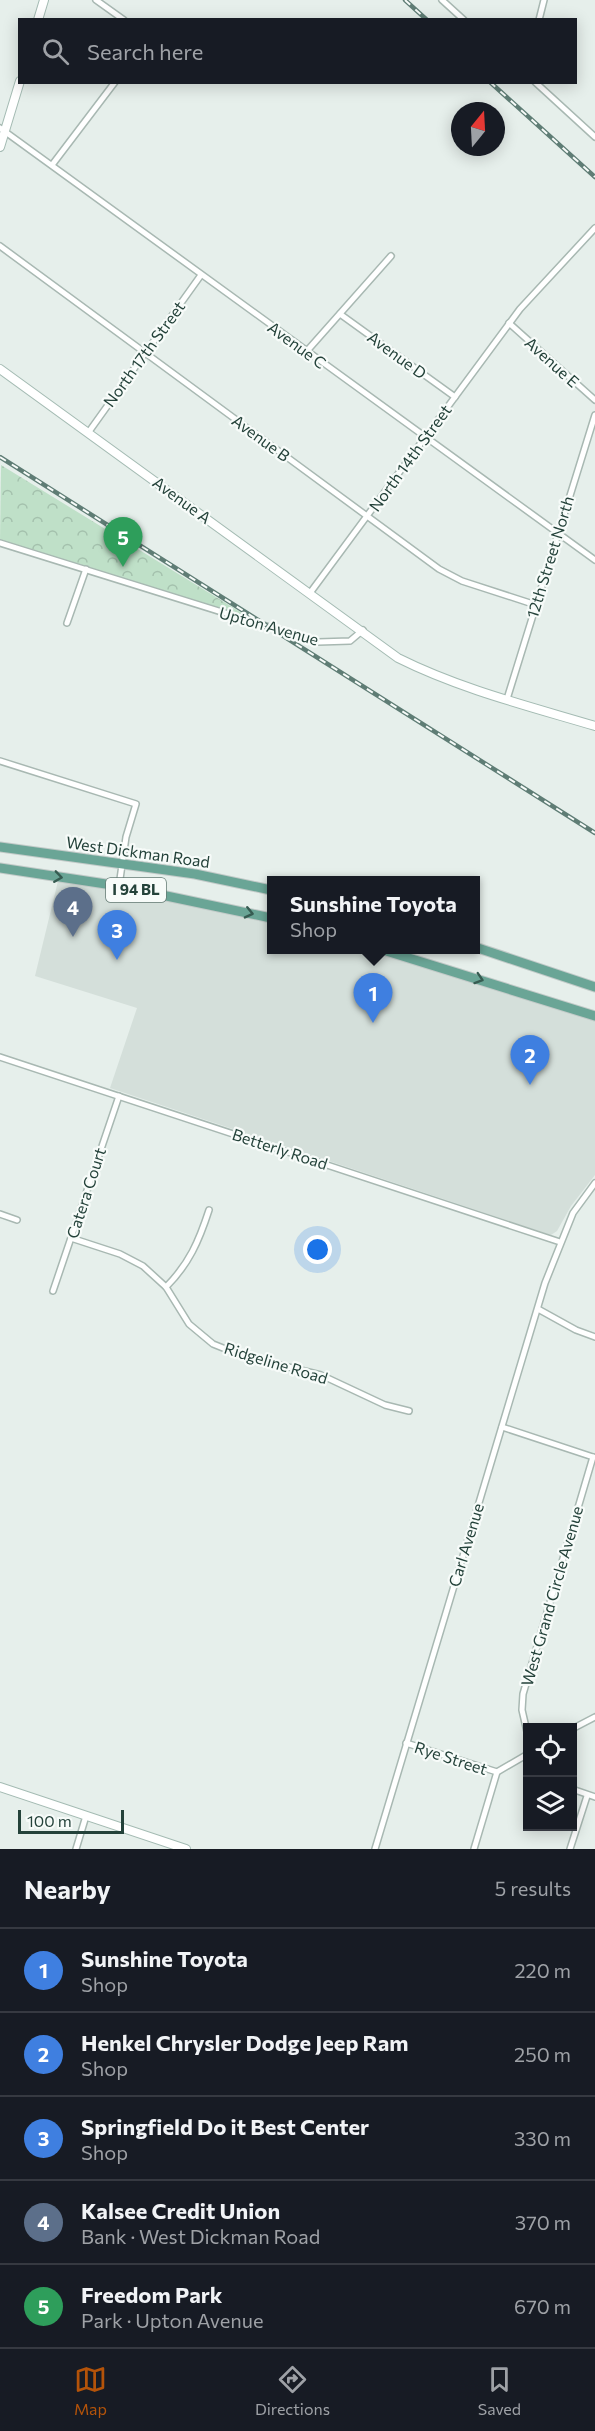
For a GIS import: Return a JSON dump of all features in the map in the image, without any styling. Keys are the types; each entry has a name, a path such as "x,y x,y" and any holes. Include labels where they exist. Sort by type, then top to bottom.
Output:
{"main road":[{"name":"West Dickman Road","path":"0,847 123,864 267,889"},
{"name":"I 94 BL","path":"0,868 119,886 267,917"},
{"path":"480,949 595,987"},
{"path":"396,954 595,1016"}],"street":[{"path":"39,18 44,0"},
{"path":"96,0 121,18"},
{"path":"442,0 462,18"},
{"path":"540,18 544,0"},
{"path":"0,147 2,130 19,84"},
{"path":"52,165 113,84"},
{"path":"537,84 595,137"},
{"name":"Avenue C","path":"2,130 595,560"},
{"name":"North 14th Street","path":"310,593 509,323 595,228"},
{"name":"Avenue B","path":"0,246 440,569 462,581 536,605"},
{"path":"306,352 391,256"},
{"name":"North 17th Street","path":"88,433 201,275"},
{"name":"Avenue D","path":"340,314 455,397"},
{"name":"Avenue E","path":"509,323 595,400"},
{"name":"Avenue A","path":"0,369 363,630"},
{"name":"12th Street North","path":"507,699 595,416"},
{"name":"Upton Avenue","path":"0,543 318,642 350,641 363,630"},
{"path":"67,623 86,569"},
{"path":"363,630 398,658 429,673 595,726"},
{"path":"0,761 136,804 126,837 119,886"},
{"name":"Betterly Road","path":"0,1057 560,1242"},
{"name":"Catera Court","path":"54,1291 119,1096"},
{"name":"Carl Avenue","path":"375,1849 560,1242 573,1213 595,1183"},
{"path":"166,1287 189,1261 209,1210"},
{"path":"0,1214 16,1220"},
{"name":"Ridgeline Road","path":"71,1238 132,1259 155,1275 166,1287 189,1324 213,1344 243,1356 321,1375 385,1405 409,1411"},
{"path":"538,1309 576,1330 595,1336"},
{"path":"502,1427 594,1457"},
{"name":"West Grand Circle Avenue","path":"525,1723 522,1710 523,1694 594,1457"},
{"path":"577,1727 595,1717"},
{"name":"Rye Street","path":"406,1743 496,1772"},
{"path":"474,1849 496,1772 523,1757"},
{"path":"0,1787 185,1849"},
{"path":"577,1791 595,1797"},
{"path":"570,1849 587,1796"},
{"path":"76,1849 86,1816"}],"shaded area":[{"path":"58,881 186,903 267,921 267,954 384,954 595,1021 595,1175 571,1206 557,1231 551,1235 110,1088 137,1008 35,976"}],"green space":[{"path":"1,465 255,621 0,542"}],"railway":[{"path":"405,0 425,18"},
{"path":"492,84 595,177"},
{"path":"0,457 595,833"}],"place":[{"name":"Freedom Park","path":"123,567"},
{"name":"Kalsee Credit Union","path":"73,937"},
{"name":"Springfield Do it Best Center","path":"117,960"},
{"name":"Sunshine Toyota","path":"373,1023"},
{"name":"Henkel Chrysler Dodge Jeep Ram","path":"530,1085"}]}
